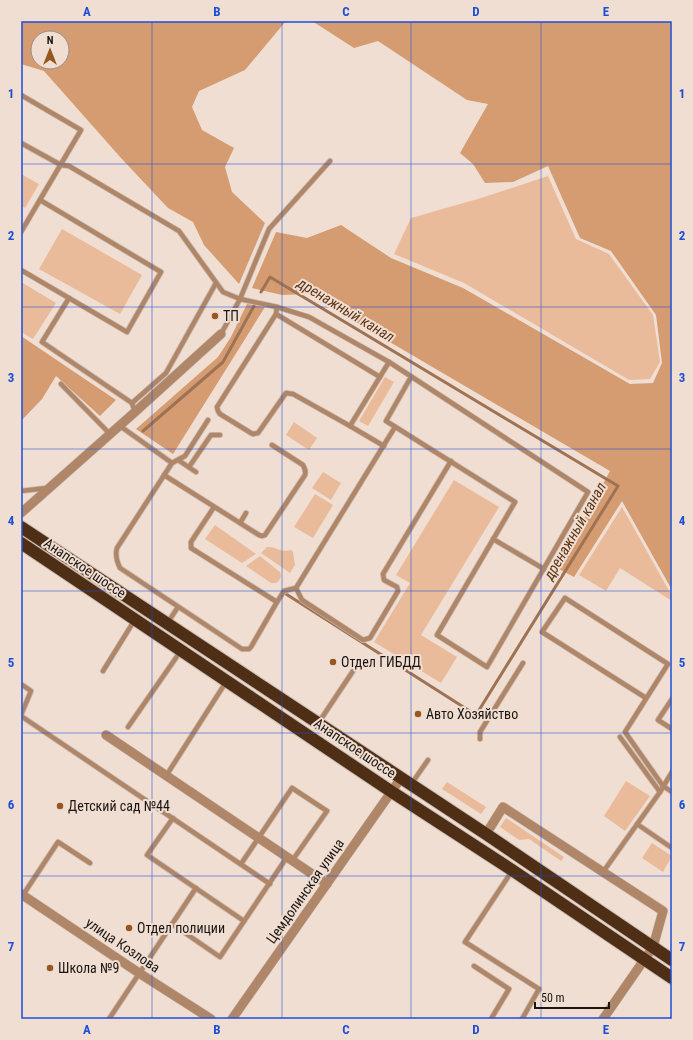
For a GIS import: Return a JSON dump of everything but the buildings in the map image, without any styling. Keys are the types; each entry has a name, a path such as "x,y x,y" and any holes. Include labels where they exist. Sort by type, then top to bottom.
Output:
{"highway":[{"name":"Анапское шоссе","path":"21,527 486,834 672,960"},
{"name":"Анапское шоссе","path":"21,543 672,978"}],"street":[{"path":"21,512 120,426 134,408 222,334"},
{"path":"106,735 327,884"},
{"name":"Цемдолинская улица","path":"232,1019 392,792 406,782"},
{"path":"486,834 503,807 663,911 653,947 603,1019"},
{"name":"улица Козлова","path":"22,894 139,973 211,1019"}],"lane":[{"path":"21,95 81,130 21,232"},
{"path":"21,144 61,165 69,166 179,231 222,292 240,299 277,307 309,317 389,362 588,492 488,667 436,635 515,502 386,421 411,377"},
{"path":"222,334 240,299 269,229 330,161"},
{"path":"21,270 127,332 161,272 40,200"},
{"path":"21,220 26,223"},
{"path":"69,298 42,342 134,408 166,373 216,283"},
{"path":"277,307 276,314 217,407 220,414 251,434 256,434 286,393 293,394 384,446"},
{"path":"276,314 380,377"},
{"path":"350,426 389,362"},
{"path":"61,384 110,434"},
{"path":"208,420 185,456 172,463 164,474 117,548 116,556 120,568 124,572 242,649 250,647 284,591 296,588 395,427"},
{"path":"120,426 172,463"},
{"path":"189,467 211,435 220,435"},
{"path":"164,474 258,535 265,536 305,475 303,465 272,445"},
{"path":"178,460 196,472"},
{"path":"296,588 302,600 363,640 370,638 398,591 397,587 384,580 383,574 451,461"},
{"path":"21,491 49,488"},
{"path":"214,507 191,542 191,548 277,602"},
{"path":"240,523 246,513"},
{"path":"493,539 544,569"},
{"path":"646,698 542,632 565,598 668,664 625,732 663,786 672,792"},
{"path":"167,623 178,607"},
{"path":"103,670 135,620"},
{"path":"128,727 181,650"},
{"path":"480,739 480,732 523,663"},
{"path":"318,724 357,665"},
{"path":"166,776 227,681"},
{"path":"21,684 31,691 21,716 270,884"},
{"path":"672,699 658,720 672,729"},
{"path":"620,737 660,792"},
{"path":"406,782 428,760"},
{"path":"603,872 660,792 672,772"},
{"path":"172,924 220,957 270,884 326,811 292,788 241,864"},
{"path":"173,818 148,856 244,921"},
{"path":"636,824 672,848"},
{"path":"22,894 58,842 90,863"},
{"path":"512,870 465,942 539,989 522,1019"},
{"path":"109,1019 196,888"},
{"path":"474,966 509,989 492,1019"}],"shaded area":[{"path":"21,21 286,21 245,70 199,91 192,107 202,130 234,148 225,167 232,192 265,223 239,284 204,245 193,222 168,208 121,158 44,71 41,70 70,70 70,30 30,30 30,67 21,64"},
{"path":"312,21 672,21 672,590 622,501 574,577 557,568 610,471 308,294 282,295 252,288 276,232 307,238 341,225 391,258 463,288 630,384 653,383 662,363 656,315 611,251 580,238 548,166 513,182 485,183 473,164 460,153 488,104 467,100 378,41 354,48"},
{"path":"21,174 39,184 25,208 21,206"},
{"path":"548,176 576,239 609,254 653,315 660,362 650,379 629,380 464,283 394,254 411,218 481,198"},
{"path":"62,229 142,275 120,314 39,269"},
{"path":"21,282 56,303 33,339 21,332"},
{"path":"247,304 265,307 173,454 136,429 218,357 231,337"},
{"path":"21,336 116,400 100,416 56,376 42,399 21,421"},
{"path":"385,377 394,382 368,426 359,421"},
{"path":"294,422 317,438 309,450 286,435"},
{"path":"323,472 341,483 331,500 312,488"},
{"path":"454,480 499,507 421,635 457,657 441,683 374,642 410,583 396,575"},
{"path":"315,494 333,505 313,538 294,527"},
{"path":"622,507 672,596 672,601 620,568 606,591 579,575"},
{"path":"215,525 256,554 242,563 205,539"},
{"path":"267,547 273,547 284,551 291,550 293,552 295,565 290,573 261,553"},
{"path":"260,556 280,572 281,575 279,581 276,583 271,583 246,566"},
{"path":"626,781 650,796 625,831 604,816"},
{"path":"447,782 486,807 481,814 442,789"},
{"path":"506,818 564,857 561,861 529,839 519,840 500,827"},
{"path":"652,843 672,856 663,872 642,858"}],"waterway":[{"name":"дренажный канал","path":"261,292 270,277 618,486 476,715 286,594"},
{"name":"дренажный канал","path":"143,431 223,362 254,306"}],"place":[{"name":"ТП","path":"215,316"},
{"name":"Отдел ГИБДД","path":"333,662"},
{"name":"Авто Хозяйство","path":"418,714"},
{"name":"Детский сад №44","path":"60,806"},
{"name":"Отдел полиции","path":"129,928"},
{"name":"Школа №9","path":"50,968"}]}
